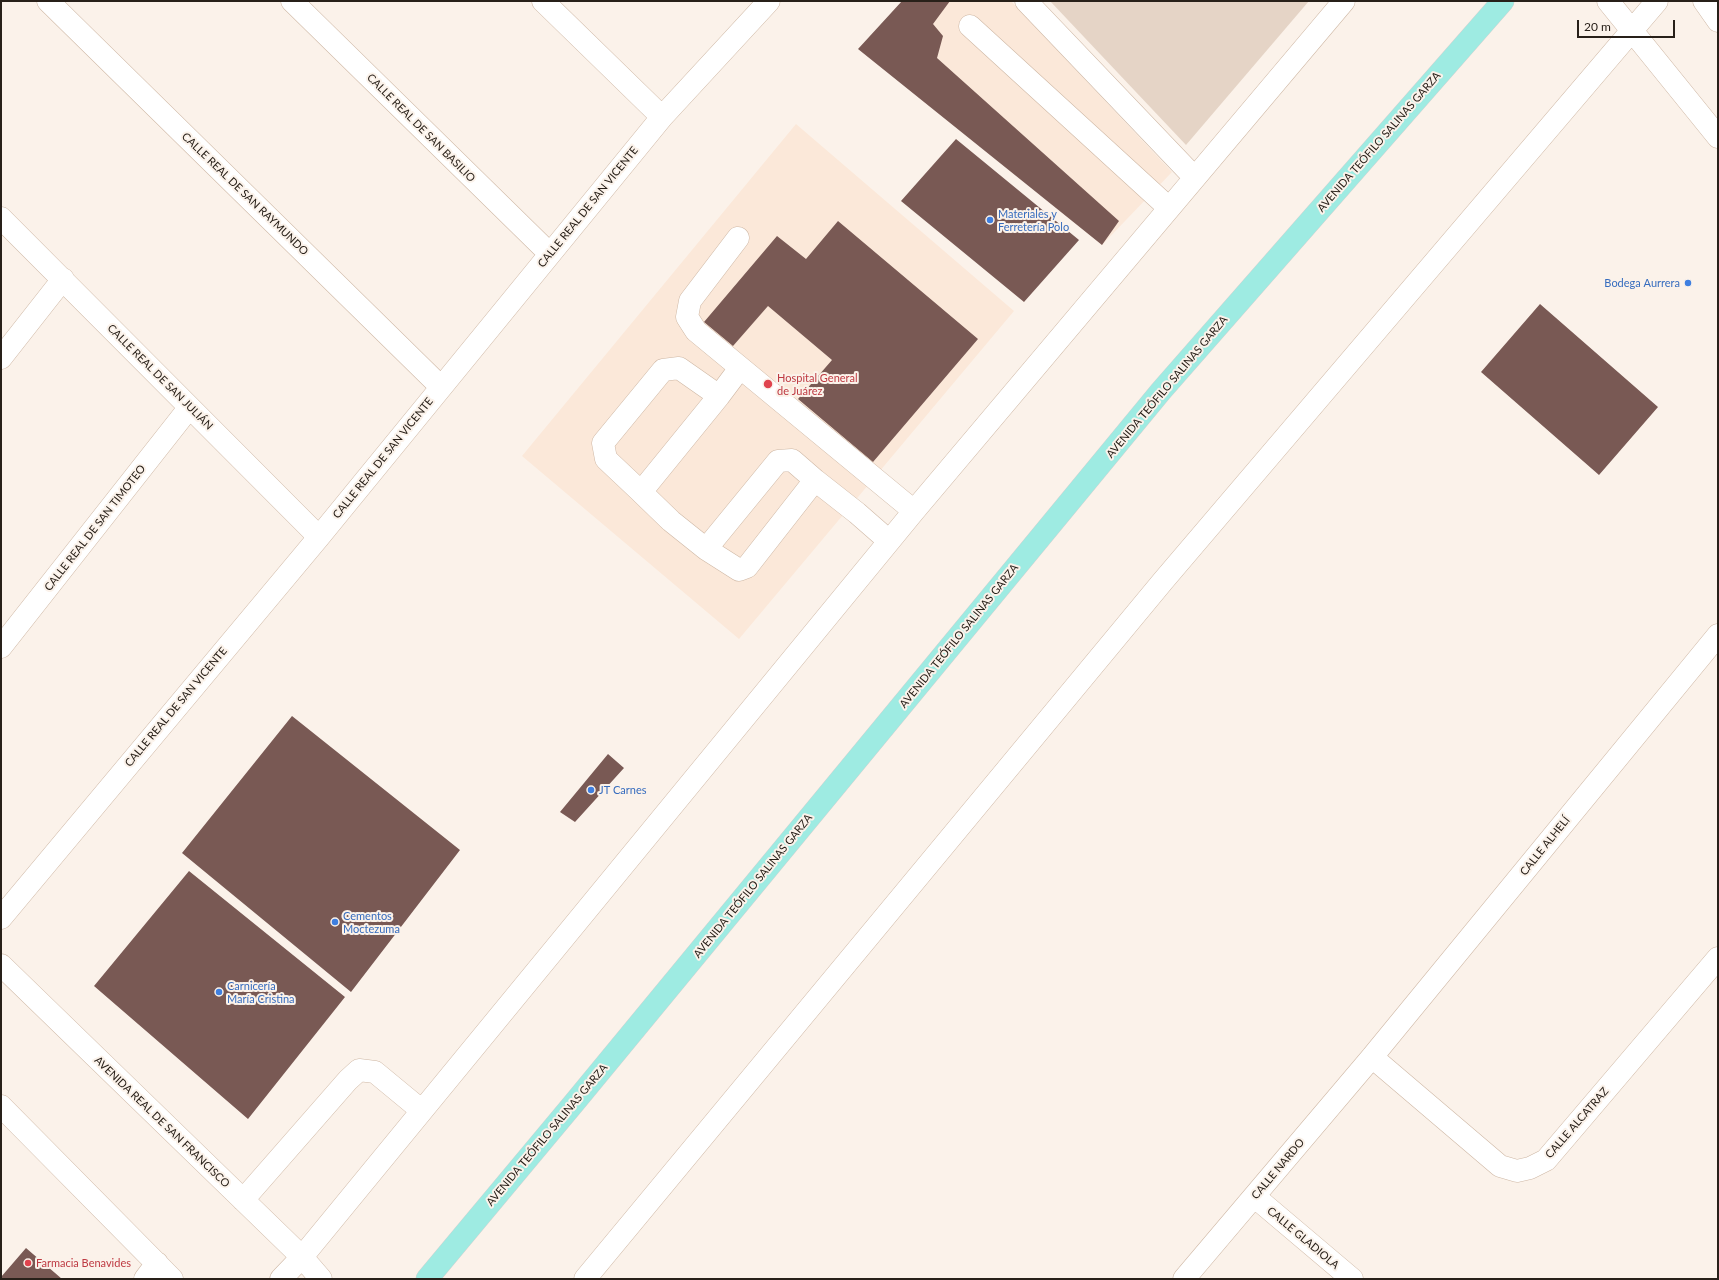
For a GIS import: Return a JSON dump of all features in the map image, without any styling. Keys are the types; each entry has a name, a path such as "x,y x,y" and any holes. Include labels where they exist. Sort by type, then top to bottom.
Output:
{"main road":[{"name":"AVENIDA TEÓFILO SALINAS GARZA","path":"426,1279 574,1103 1161,391 1503,1"}],"street":[{"name":"CALLE REAL DE SAN RAYMUNDO","path":"48,1 441,387"},
{"name":"CALLE REAL DE SAN BASILIO","path":"292,1 550,254"},
{"path":"543,1 662,117"},
{"name":"CALLE REAL DE SAN VICENTE","path":"1,918 319,536 662,117 769,1"},
{"path":"1026,1 1194,177"},
{"path":"281,1279 302,1257 914,511 1194,177 1344,1"},
{"path":"1608,1 1718,137"},
{"path":"585,1279 1168,575 1657,1"},
{"path":"1704,1 1718,21"},
{"path":"970,26 1169,208"},
{"name":"CALLE REAL DE SAN JULIÁN","path":"1,218 319,536"},
{"path":"738,238 690,301 687,317 696,331 914,511"},
{"path":"1,358 63,279"},
{"path":"719,396 679,368 663,370 603,443 606,459 671,521 706,549 739,570 748,567 815,480"},
{"path":"641,492 740,368"},
{"name":"CALLE REAL DE SAN TIMOTEO","path":"1,647 190,408"},
{"path":"706,549 778,461 792,460 890,541"},
{"name":"CALLE ALHELÍ","path":"1372,1058 1718,635"},
{"name":"CALLE ALCATRAZ","path":"1372,1058 1500,1166 1516,1171 1530,1168 1546,1160 1718,958"},
{"name":"AVENIDA REAL DE SAN FRANCISCO","path":"1,965 302,1257 321,1279"},
{"name":"CALLE NARDO","path":"1184,1279 1372,1058"},
{"path":"243,1200 348,1080 359,1070 375,1072 422,1110"},
{"path":"4,1114 151,1271 172,1279"},
{"name":"CALLE GLADIOLA","path":"1255,1197 1352,1279"}],"shaded area":[{"path":"909,1 1011,1 1172,172 1102,245 867,53"},
{"path":"1050,1 1309,1 1186,145"},
{"name":"Hospital General de Juárez","path":"796,124 1014,311 739,639 522,456"}],"building":[{"path":"902,1 950,1 933,24 943,36 937,58 1119,221 1102,245 858,49"},
{"name":"Materiales y Ferretería Polo","path":"956,139 1079,240 1024,302 901,201"},
{"path":"838,221 978,339 873,462 798,399 832,360 768,306 733,346 704,322 777,236 806,259"},
{"path":"1540,304 1658,407 1599,475 1481,372"},
{"name":"Cementos Moctezuma","path":"292,716 460,850 351,992 182,853"},
{"name":"JT Carnes","path":"608,754 624,768 575,822 560,812"},
{"name":"Carnicería María Cristina","path":"189,871 345,997 248,1119 94,986"},
{"name":"Farmacia Benavides","path":"26,1248 62,1279 1,1279 1,1277"}],"place":[{"name":"Materiales y Ferretería Polo","path":"990,220"},
{"name":"Bodega Aurrera","path":"1688,283"},
{"name":"Hospital General de Juárez","path":"768,384"},
{"name":"JT Carnes","path":"591,790"},
{"name":"Cementos Moctezuma","path":"335,922"},
{"name":"Carnicería María Cristina","path":"219,992"},
{"name":"Farmacia Benavides","path":"28,1263"}]}
